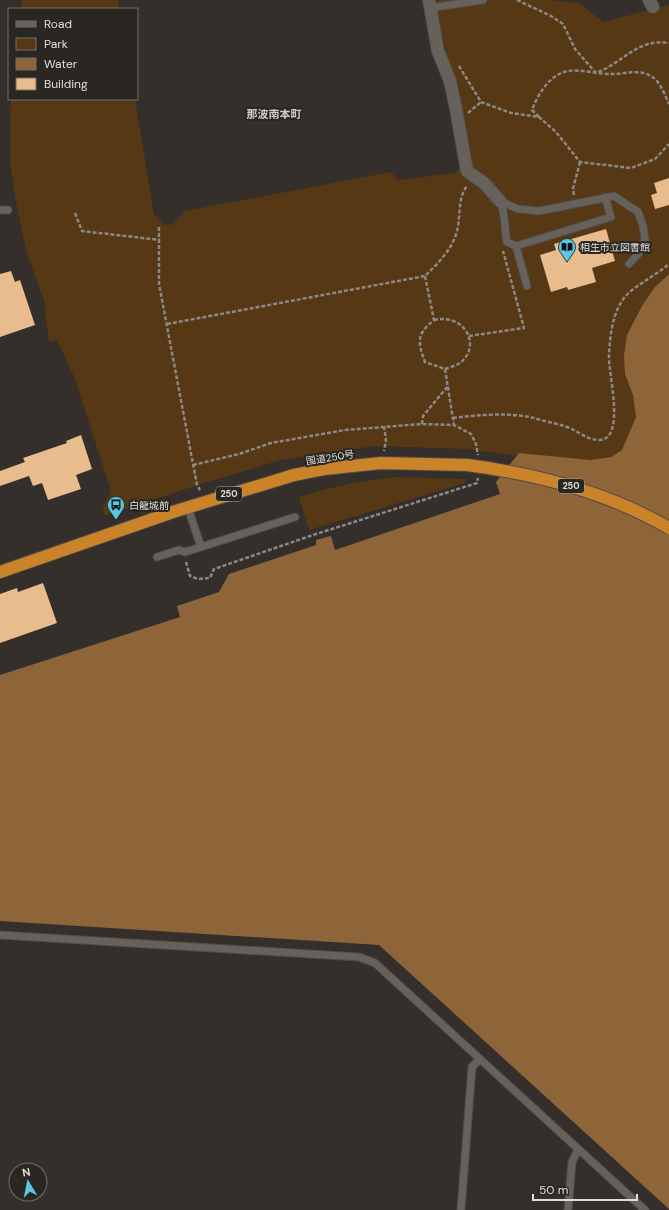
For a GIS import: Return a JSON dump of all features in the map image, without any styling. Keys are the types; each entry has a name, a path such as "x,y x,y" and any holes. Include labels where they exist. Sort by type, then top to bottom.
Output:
{"highway":[{"name":"国道250号","path":"0,572 257,485 324,469 381,463 467,465 502,470 562,483 626,506 669,528"}],"street":[{"path":"430,4 438,51 450,82 456,109 467,171 484,183 500,201"}],"lane":[{"path":"430,4 483,0"},
{"path":"500,201 518,209 540,211 614,196 638,212 643,226 645,240 639,253 628,264"},
{"path":"500,201 505,211 504,228 507,242 516,246 611,217 605,197"},
{"path":"0,210 8,210"},
{"path":"516,246 527,286"},
{"path":"188,508 201,547"},
{"path":"157,557 179,550 185,552 295,517"},
{"path":"0,935 364,958 375,962 479,1060 645,1210"},
{"path":"461,1210 472,1067 479,1060"},
{"path":"568,1210 572,1162 578,1150"}],"path":[{"path":"517,0 552,16 563,24 575,49 596,73"},
{"path":"596,73 608,68 640,46 669,43"},
{"path":"456,62 481,102 511,113 539,117"},
{"path":"669,104 664,92 652,76 639,72 612,74 568,71 551,79 536,99 532,110 556,132 580,162 631,168 655,159 669,144"},
{"path":"575,204 573,189 580,162"},
{"path":"167,324 425,276 443,258 456,236 460,203 465,187 476,177"},
{"path":"75,213 82,231 160,240"},
{"path":"159,226 159,284 193,465 197,485 200,490"},
{"path":"469,336 524,328 503,252 507,242"},
{"path":"453,418 482,415 532,418 571,429 586,438 601,440 608,437 613,427 614,411 609,357 619,304 631,291 669,264"},
{"path":"425,276 434,320"},
{"path":"445,317 461,323 469,336 468,352 460,362 445,369 425,362 420,348 419,338 425,328 434,320 445,317"},
{"path":"445,369 454,425"},
{"path":"422,424 423,416 448,386"},
{"path":"193,465 239,454 271,443 384,426 422,424 454,425 471,434 476,444 479,459"},
{"path":"384,426 386,440 384,451"},
{"path":"185,552 190,576 198,580 210,578 214,569 313,535 477,484 480,473"}],"green space":[{"path":"22,0 118,0 119,8 21,8"},
{"path":"435,0 551,0 579,3 603,22 669,5 669,274 655,287 625,374 631,390 636,412 633,427 624,448 612,456 586,460 519,453 518,456 467,449 374,446 281,460 204,483 104,516 103,508 111,491 75,379 57,340 49,342 44,301 26,250 16,203 10,161 11,100 135,100 154,214 163,224 172,225 185,211 391,172 398,180 455,173 470,156"},
{"path":"396,477 465,479 465,483 309,530 299,497 347,484"}],"water":[{"path":"669,274 669,1209 379,945 0,921 0,675 180,617 177,606 219,592 229,574 316,545 316,540 331,536 335,550 500,494 496,482 519,453 590,460 611,457 622,450 636,417 633,395 625,374 624,356 627,335 642,306 655,287"}],"building":[{"path":"669,178 669,205 655,209 651,195 657,193 654,183"},
{"path":"606,229 615,261 592,268 596,282 568,290 567,287 551,292 540,255 556,250 554,244"},
{"path":"11,271 15,282 20,280 35,325 0,337 0,274"},
{"path":"81,435 92,469 76,475 81,489 48,500 42,483 33,486 29,476 0,486 0,471 25,462 23,458 67,443 66,441"},
{"path":"43,583 57,623 0,643 0,594 17,588 18,592"}],"place":[{"name":"相生市立図書館","path":"567,262"},
{"name":"白龍城前","path":"116,520"}],"district":[{"name":"那波南本町","path":"274,114"}]}
